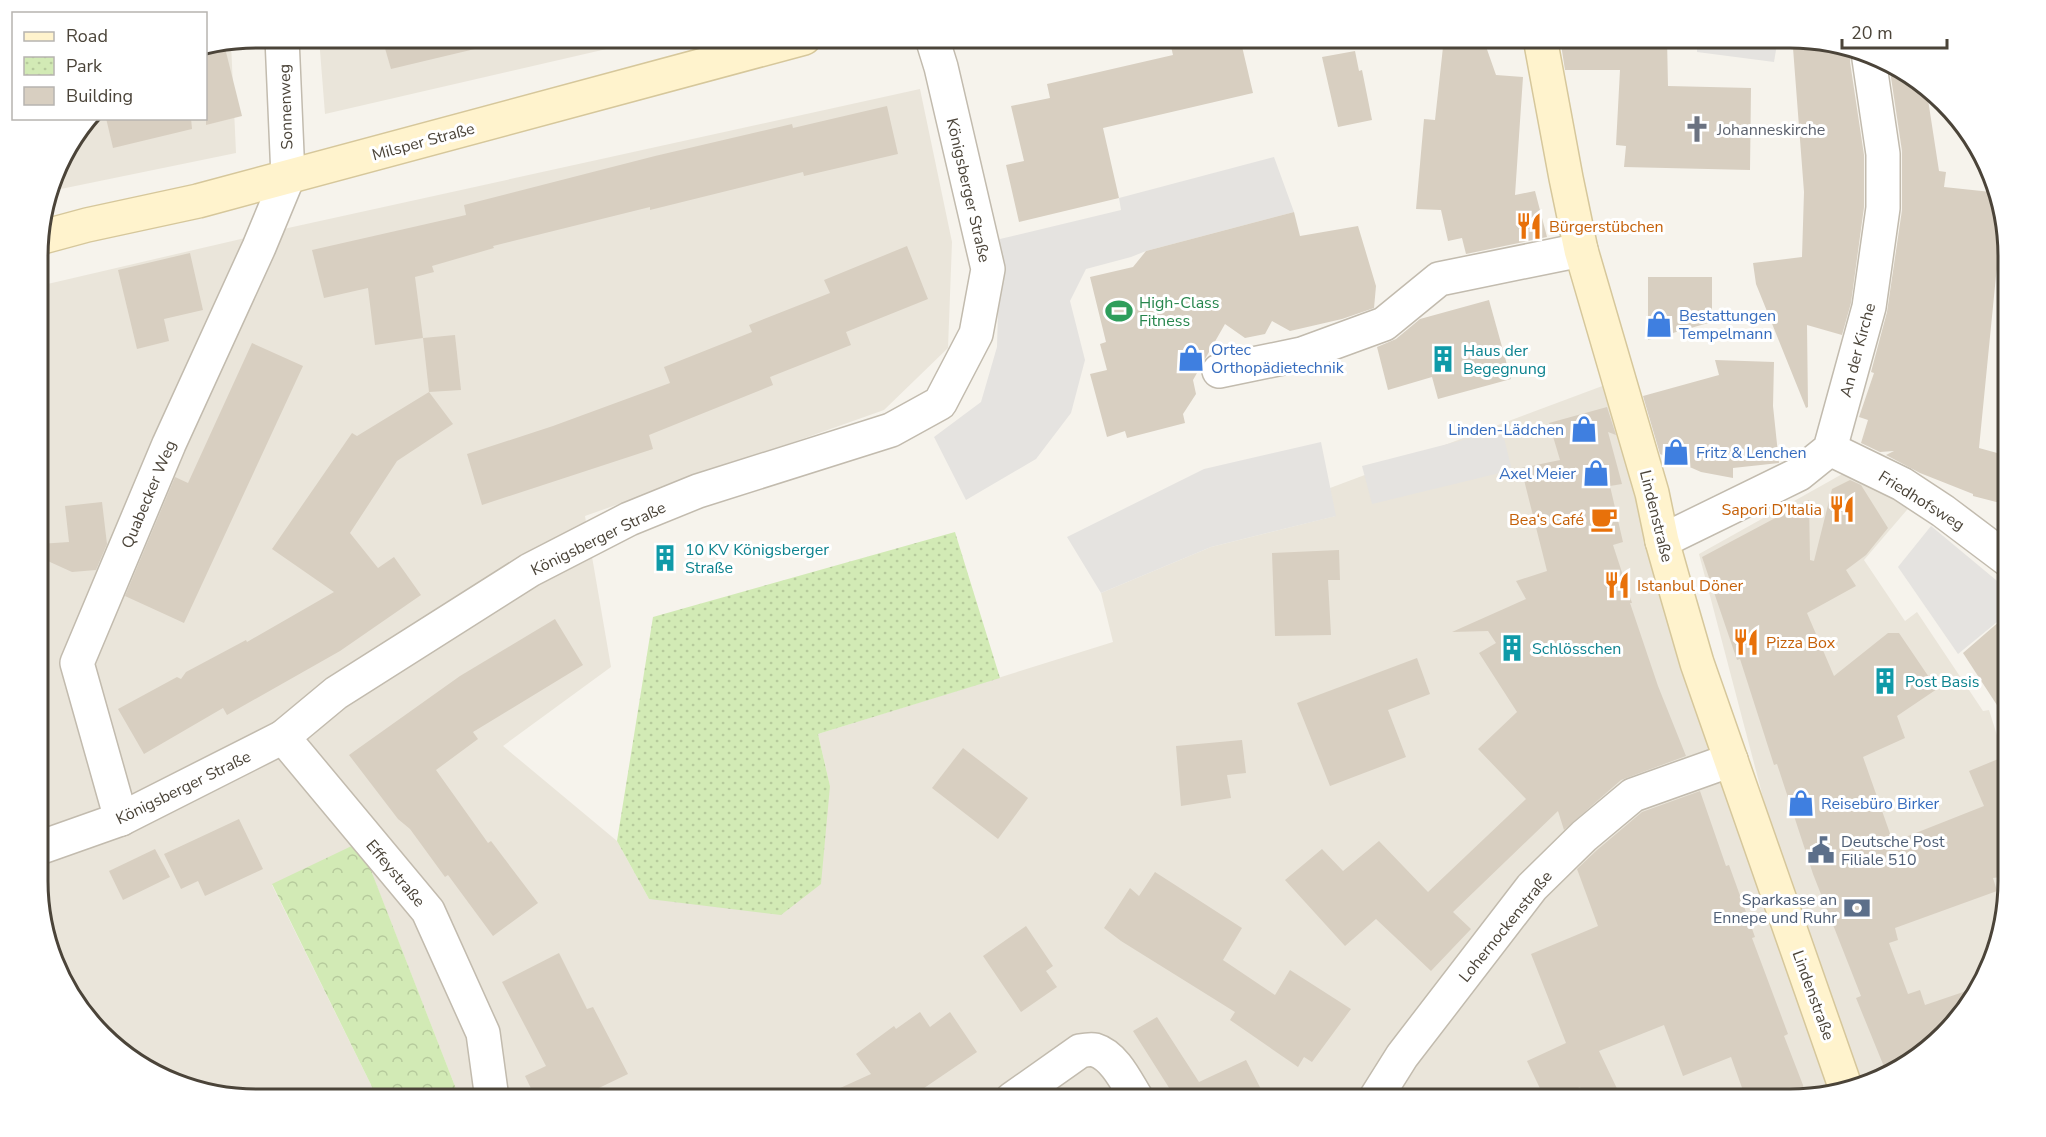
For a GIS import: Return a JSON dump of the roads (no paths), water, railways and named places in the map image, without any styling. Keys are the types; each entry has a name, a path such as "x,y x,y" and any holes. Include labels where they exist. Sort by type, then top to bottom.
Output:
{"street":[{"name":"Sonnenweg","path":"282,48 288,177"},
{"name":"Milsper Straße","path":"50,235 198,201 767,48"},
{"name":"Königsberger Straße","path":"48,846 121,819 283,737 336,693 531,570 629,519 698,492 891,430 940,403 976,334 988,269 935,48"},
{"name":"Lindenstraße","path":"1542,48 1581,250 1652,493 1662,541 1697,663 1843,1082"},
{"name":"An der Kirche","path":"1830,449 1869,307 1883,208 1883,153 1870,64"},
{"name":"Quabecker Weg","path":"121,819 76,663 169,444 259,247 288,177"},
{"path":"1219,371 1302,354 1384,324 1439,279 1581,250"},
{"path":"1662,541 1799,474 1830,449"},
{"name":"Friedhofsweg","path":"1830,449 1902,484 1998,553"},
{"name":"Effeystraße","path":"283,737 428,911 483,1033 491,1089"},
{"name":"Lohernockenstraße","path":"1381,1089 1402,1056 1532,887 1584,836 1633,795 1731,760"},
{"path":"1026,1089 1080,1051 1094,1050 1105,1055 1118,1068 1131,1089"}],"place":[{"name":"Johanneskirche","path":"1697,129"},
{"name":"Bürgerstübchen","path":"1529,226"},
{"name":"High-Class Fitness","path":"1119,311"},
{"name":"Bestattungen Tempelmann","path":"1659,324"},
{"name":"Ortec Orthopädietechnik","path":"1191,358"},
{"name":"Haus der Begegnung","path":"1443,359"},
{"name":"Linden-Lädchen","path":"1584,429"},
{"name":"Fritz & Lenchen","path":"1676,452"},
{"name":"Axel Meier","path":"1596,473"},
{"name":"Sapori D’Italia","path":"1842,509"},
{"name":"Bea‘s Café","path":"1604,519"},
{"name":"10 KV Königsberger Straße","path":"665,558"},
{"name":"Istanbul Döner","path":"1617,585"},
{"name":"Pizza Box","path":"1746,642"},
{"name":"Schlösschen","path":"1512,648"},
{"name":"Post Basis","path":"1885,681"},
{"name":"Reisebüro Birker","path":"1801,803"},
{"name":"Deutsche Post Filiale 510","path":"1821,850"},
{"name":"Sparkasse an Ennepe und Ruhr","path":"1857,908"}]}
